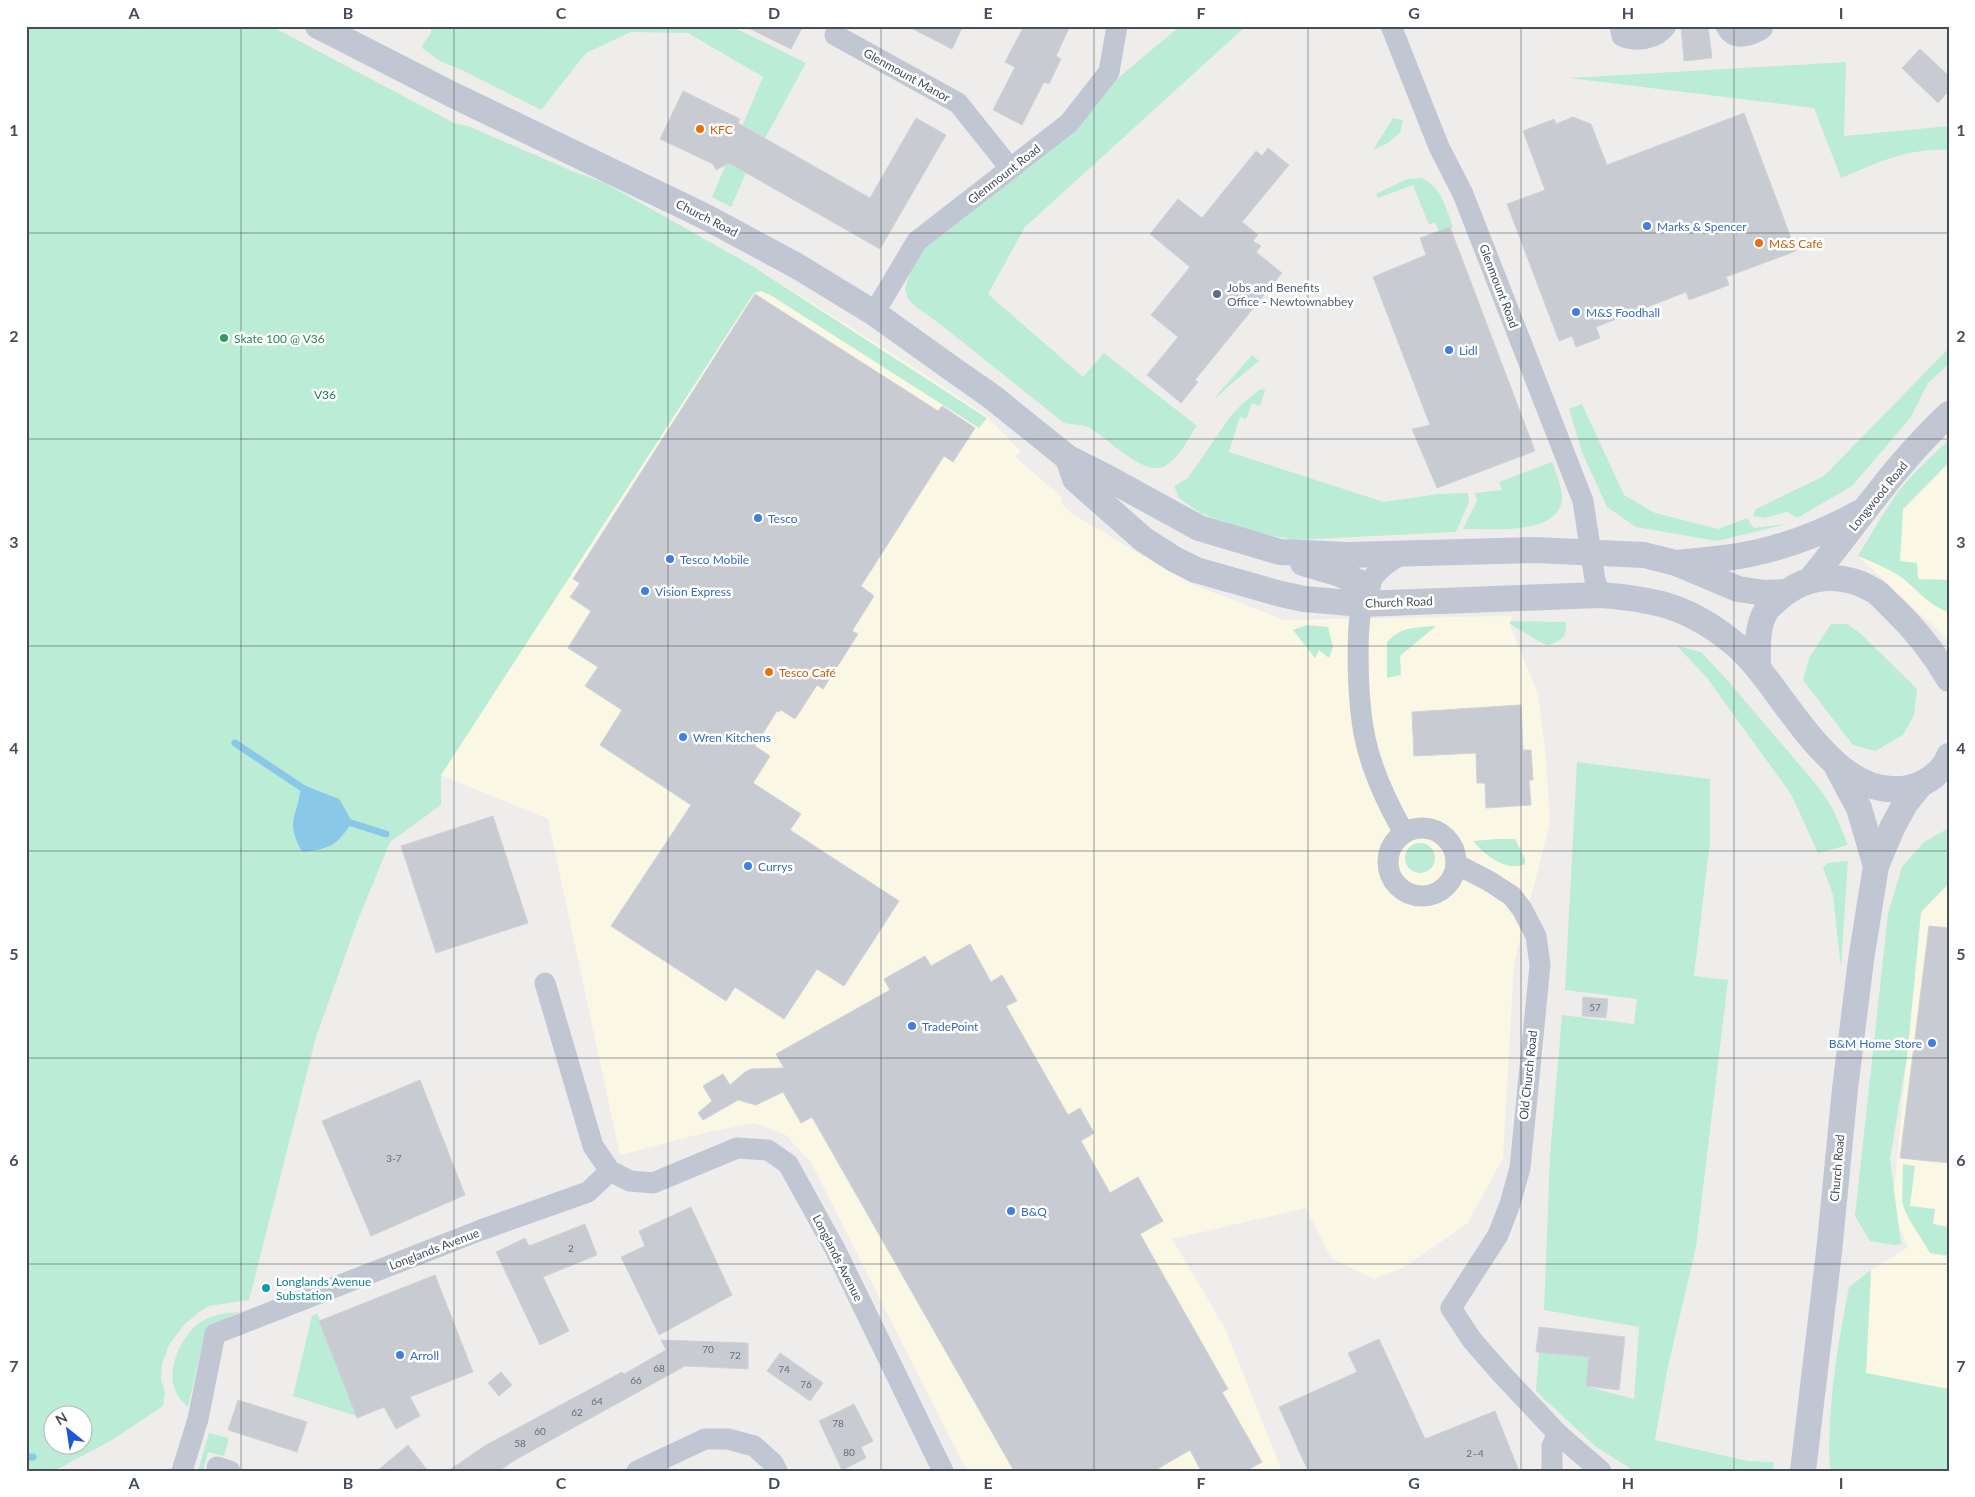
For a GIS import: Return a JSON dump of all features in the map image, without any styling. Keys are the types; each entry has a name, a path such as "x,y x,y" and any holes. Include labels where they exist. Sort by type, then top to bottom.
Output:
{"street":[{"name":"Church Road","path":"318,26 442,89 714,221 797,266 874,313 991,396 1068,458 1199,528 1280,552 1348,555 1535,550 1590,551 1644,555 1676,563 1738,589 1765,593 1785,592"},
{"name":"Glenmount Road","path":"874,313 918,241 1069,123 1109,72 1117,26"},
{"name":"Glenmount Road","path":"1391,26 1440,147 1463,194 1583,501 1594,580 1600,595"},
{"path":"1620,26 1622,36 1630,39 1652,37 1666,26"},
{"path":"1726,26 1728,31 1739,37 1752,35 1762,29 1763,26"},
{"name":"Glenmount Manor","path":"835,35 958,103 1010,168"},
{"name":"Longwood Road","path":"1811,579 1846,537 1864,510 1934,428 1949,414"},
{"name":"Church Road","path":"1068,458 1074,479 1143,539 1174,559 1196,570 1281,594 1304,599 1365,595 1600,595 1638,598 1678,609 1700,619 1736,645 1758,668 1812,740 1835,763 1859,808 1876,866"},
{"path":"1676,563 1770,550 1830,529 1864,510"},
{"path":"1280,552 1304,563 1336,573 1365,595"},
{"path":"1404,833 1377,779 1365,739 1358,664 1365,595 1383,566 1394,558 1407,553"},
{"path":"1758,668 1760,625 1766,610 1785,592 1811,579 1845,578 1876,592 1914,628 1935,654 1949,678"},
{"path":"1835,763 1863,782 1889,789 1903,789 1938,774"},
{"name":"Church Road","path":"1803,1471 1830,1252 1845,1089 1861,960 1876,866 1900,812 1938,774"},
{"path":"1424,827 1444,835 1451,844 1456,853 1454,875 1447,885 1438,892 1428,895 1408,893 1393,879 1389,870 1388,860 1393,845 1404,833 1414,828 1424,827"},
{"name":"Old Church Road","path":"1456,864 1489,881 1512,896 1522,909 1536,936 1540,965 1520,1168 1510,1204 1498,1235 1451,1308 1472,1340 1558,1434"},
{"name":"Longlands Avenue","path":"545,983 592,1146 610,1171 630,1181 653,1183 738,1148 768,1150 788,1164 835,1249 943,1471"},
{"name":"Longlands Avenue","path":"182,1471 198,1418 215,1334 481,1230 588,1192 610,1171"},
{"path":"1552,1471 1552,1446 1558,1434 1601,1471"},
{"path":"636,1471 705,1439 728,1439 754,1446 773,1463 776,1471"}],"shaded area":[{"path":"754,267 907,363 988,417 1020,451 1015,457 1063,498 1060,502 1071,513 1189,583 1284,620 1513,616 1509,623 1538,694 1546,758 1550,823 1514,963 1503,1158 1468,1223 1404,1267 1374,1279 1331,1258 1306,1208 1172,1239 1225,1328 1282,1471 967,1471 812,1164 786,1135 755,1123 708,1132 620,1155 548,819 441,775"},
{"path":"1949,463 1949,641 1858,556"},
{"path":"1949,884 1949,1391 1866,1374 1871,1270 1908,1247 1892,1211 1921,912"}],"green space":[{"name":"V36","path":"26,26 271,26 454,123 468,126 572,171 605,183 754,267 987,418 979,428 772,296 761,291 754,293 441,775 441,805 390,842 358,920 316,1037 249,1300 209,1306 200,1311 183,1326 169,1345 162,1364 161,1380 165,1392 163,1406 112,1440 92,1451 92,1404 42,1404 42,1454 86,1454 54,1471 26,1471"},
{"path":"414,26 731,26 806,63 746,173 731,207 712,197 763,77 688,33 631,32 586,53 541,110 440,61 422,48 430,34 431,28 415,29"},
{"path":"1180,26 1246,26 1025,227 988,294 1083,377 1104,353 1197,426 1175,458 1165,466 1156,468 1136,461 1088,427 1064,423 916,307 908,299 905,289 914,260 932,234"},
{"path":"1846,62 1844,136 1949,126 1949,150 1921,151 1893,157 1841,178 1814,108 1569,78"},
{"path":"1393,118 1403,120 1400,133 1388,143 1373,150"},
{"path":"1421,178 1433,186 1442,198 1453,227 1439,231 1435,222 1429,225 1413,185 1378,198 1376,194 1407,179"},
{"path":"1949,348 1949,364 1928,383 1911,417 1852,486 1797,518 1787,512 1764,518 1753,516 1756,509 1824,476"},
{"path":"1252,355 1259,361 1214,400 1218,394"},
{"path":"1264,389 1260,406 1252,403 1246,419 1240,417 1229,452 1384,502 1438,494 1468,493 1469,502 1456,532 1293,540 1247,530 1200,513 1179,498 1174,486 1188,478 1230,417 1242,404 1259,390"},
{"path":"1582,404 1624,495 1655,513 1718,529 1747,518 1754,528 1787,524 1717,541 1636,527 1607,507 1582,452 1569,409"},
{"path":"1949,440 1949,462 1903,509 1900,561 1917,563 1918,579 1949,580 1949,612 1935,606 1901,577 1880,565 1858,556 1884,512 1902,487"},
{"path":"1552,462 1560,485 1562,499 1558,511 1549,519 1536,525 1521,528 1463,529 1477,501 1475,493 1502,490 1499,482"},
{"path":"1510,621 1566,622 1565,634 1561,639 1549,645 1542,643 1510,624"},
{"path":"1831,624 1847,624 1860,633 1917,689 1914,715 1903,735 1875,751 1853,745 1803,680 1809,658"},
{"path":"1307,625 1328,627 1333,647 1329,658 1319,650 1315,658 1293,630"},
{"path":"1436,626 1400,656 1401,675 1387,678 1387,642 1404,630"},
{"path":"1677,646 1701,652 1730,683 1820,789 1833,809 1848,845 1818,853 1791,794 1707,678"},
{"path":"1577,762 1710,779 1710,841 1694,976 1728,980 1696,1247 1667,1371 1655,1440 1748,1461 1774,1462 1773,1471 1634,1471 1595,1446 1536,1391 1539,1352 1589,1357 1586,1386 1634,1399 1639,1327 1544,1310 1550,1157 1562,1015 1634,1024 1637,999 1565,990"},
{"path":"1949,828 1949,883 1921,912 1907,1057 1890,1159 1901,1244 1894,1245 1870,1241 1855,1216 1888,914 1902,867 1924,842"},
{"path":"1515,839 1525,859 1525,864 1510,866 1496,861 1483,852 1473,841"},
{"path":"1420,843 1431,847 1435,858 1431,869 1420,873 1409,869 1405,858 1409,847"},
{"path":"1848,861 1841,968 1833,895 1823,868 1827,863"},
{"path":"1903,1164 1915,1166 1910,1206 1935,1209 1933,1224 1949,1227 1949,1256 1930,1253 1909,1219 1902,1201"},
{"path":"1871,1270 1866,1373 1949,1389 1949,1471 1830,1471 1829,1447 1834,1378 1849,1287"},
{"path":"240,1312 210,1326 204,1336 188,1407 178,1396 173,1383 174,1361 184,1340 190,1331 206,1319 227,1313"},
{"path":"317,1313 356,1416 293,1396 312,1316"},
{"path":"209,1433 229,1438 224,1456 208,1452 203,1471 198,1471"}],"water":[{"path":"309,792 337,802 348,822 339,836 314,847 302,845 296,825 301,804"}],"building":[{"path":"744,26 803,26 791,49"},
{"path":"907,26 963,26 952,49"},
{"path":"1024,26 1070,26 1056,56 1061,59 1049,84 1044,82 1022,125 993,110 1015,67 1005,62"},
{"path":"1681,26 1708,26 1712,58 1684,61"},
{"path":"1920,49 1949,76 1949,91 1938,103 1902,68"},
{"path":"683,91 740,119 738,123 870,198 916,118 946,135 880,249 729,163 716,170 713,164 660,139"},
{"name":"Marks & Spencer","path":"1744,113 1796,251 1726,277 1729,285 1689,300 1686,292 1596,327 1600,338 1576,347 1572,336 1559,341 1507,204 1545,190 1523,131 1554,119 1556,124 1573,117 1591,124 1607,165"},
{"name":"Jobs and Benefits Office - Newtownabbey","path":"1268,148 1289,165 1242,222 1258,235 1253,241 1261,246 1256,252 1282,273 1195,380 1198,382 1181,403 1147,375 1178,337 1151,315 1190,267 1150,234 1178,199 1202,218 1256,151 1262,156"},
{"name":"Lidl","path":"1450,227 1535,451 1437,488 1412,429 1430,425 1373,277 1426,255 1420,238"},
{"path":"755,294 938,411 942,406 975,428 953,462 944,456 861,586 874,596 852,631 858,634 823,689 817,685 795,719 781,710 777,711 755,746 770,756 753,783 801,814 790,830 899,901 844,986 817,969 784,1019 735,987 726,1001 611,926 691,805 600,745 622,710 585,686 598,667 568,648 591,611 570,597 580,583 573,579"},
{"path":"1521,705 1523,750 1531,750 1533,780 1529,780 1531,805 1486,808 1485,783 1477,783 1476,753 1414,756 1412,712"},
{"path":"493,816 528,923 436,953 401,846"},
{"name":"B&M Home Store","path":"1929,926 1949,928 1949,1163 1900,1158"},
{"name":"B&Q","path":"970,944 991,982 1002,975 1017,1001 1006,1006 1068,1115 1080,1108 1094,1133 1081,1141 1110,1193 1138,1177 1163,1221 1140,1234 1228,1389 1222,1392 1262,1462 1246,1471 1201,1471 1190,1450 1154,1471 1014,1471 812,1117 801,1123 783,1092 756,1105 738,1100 703,1120 698,1113 712,1101 703,1086 723,1074 730,1085 751,1069 784,1068 776,1054 890,990 884,979 925,956 931,966"},
{"path":"1583,997 1608,999 1606,1018 1582,1016"},
{"path":"420,1080 465,1195 371,1236 322,1121"},
{"path":"691,1207 732,1295 659,1335 621,1257 645,1246 639,1231"},
{"path":"585,1224 597,1255 543,1277 569,1331 540,1345 496,1252 525,1238 529,1246"},
{"path":"435,1275 473,1372 410,1397 420,1416 396,1429 384,1407 357,1418 319,1321"},
{"path":"1539,1327 1625,1337 1619,1390 1586,1386 1589,1357 1536,1352"},
{"path":"1379,1339 1425,1439 1495,1411 1519,1471 1308,1471 1279,1407 1357,1372 1348,1353"},
{"path":"661,1340 748,1343 748,1369 685,1366 515,1460 499,1471 448,1471 486,1445 622,1372 624,1374 666,1350"},
{"path":"780,1353 823,1383 810,1401 767,1371"},
{"path":"501,1372 512,1385 499,1396 488,1383"},
{"path":"238,1400 307,1422 297,1452 228,1430"},
{"path":"854,1404 873,1441 861,1447 866,1458 842,1470 819,1421"},
{"path":"408,1445 428,1471 377,1471"}],"waterway":[{"path":"235,743 304,789 337,802 348,822 386,834"},
{"path":"304,789 296,824 299,838 304,848 330,842 348,822"},
{"path":"26,1457 33,1457"}],"place":[{"name":"KFC","path":"700,129"},
{"name":"Marks & Spencer","path":"1647,226"},
{"name":"M&S Café","path":"1759,243"},
{"name":"Jobs and Benefits Office - Newtownabbey","path":"1217,294"},
{"name":"M&S Foodhall","path":"1576,312"},
{"name":"Skate 100 @ V36","path":"224,338"},
{"name":"Lidl","path":"1449,350"},
{"name":"Tesco","path":"758,518"},
{"name":"Tesco Mobile","path":"670,559"},
{"name":"Vision Express","path":"645,591"},
{"name":"Tesco Café","path":"769,672"},
{"name":"Wren Kitchens","path":"683,737"},
{"name":"Currys","path":"748,866"},
{"name":"TradePoint","path":"912,1026"},
{"name":"B&M Home Store","path":"1932,1043"},
{"name":"B&Q","path":"1011,1211"},
{"name":"Longlands Avenue Substation","path":"266,1288"},
{"name":"Arroll","path":"400,1355"}]}
